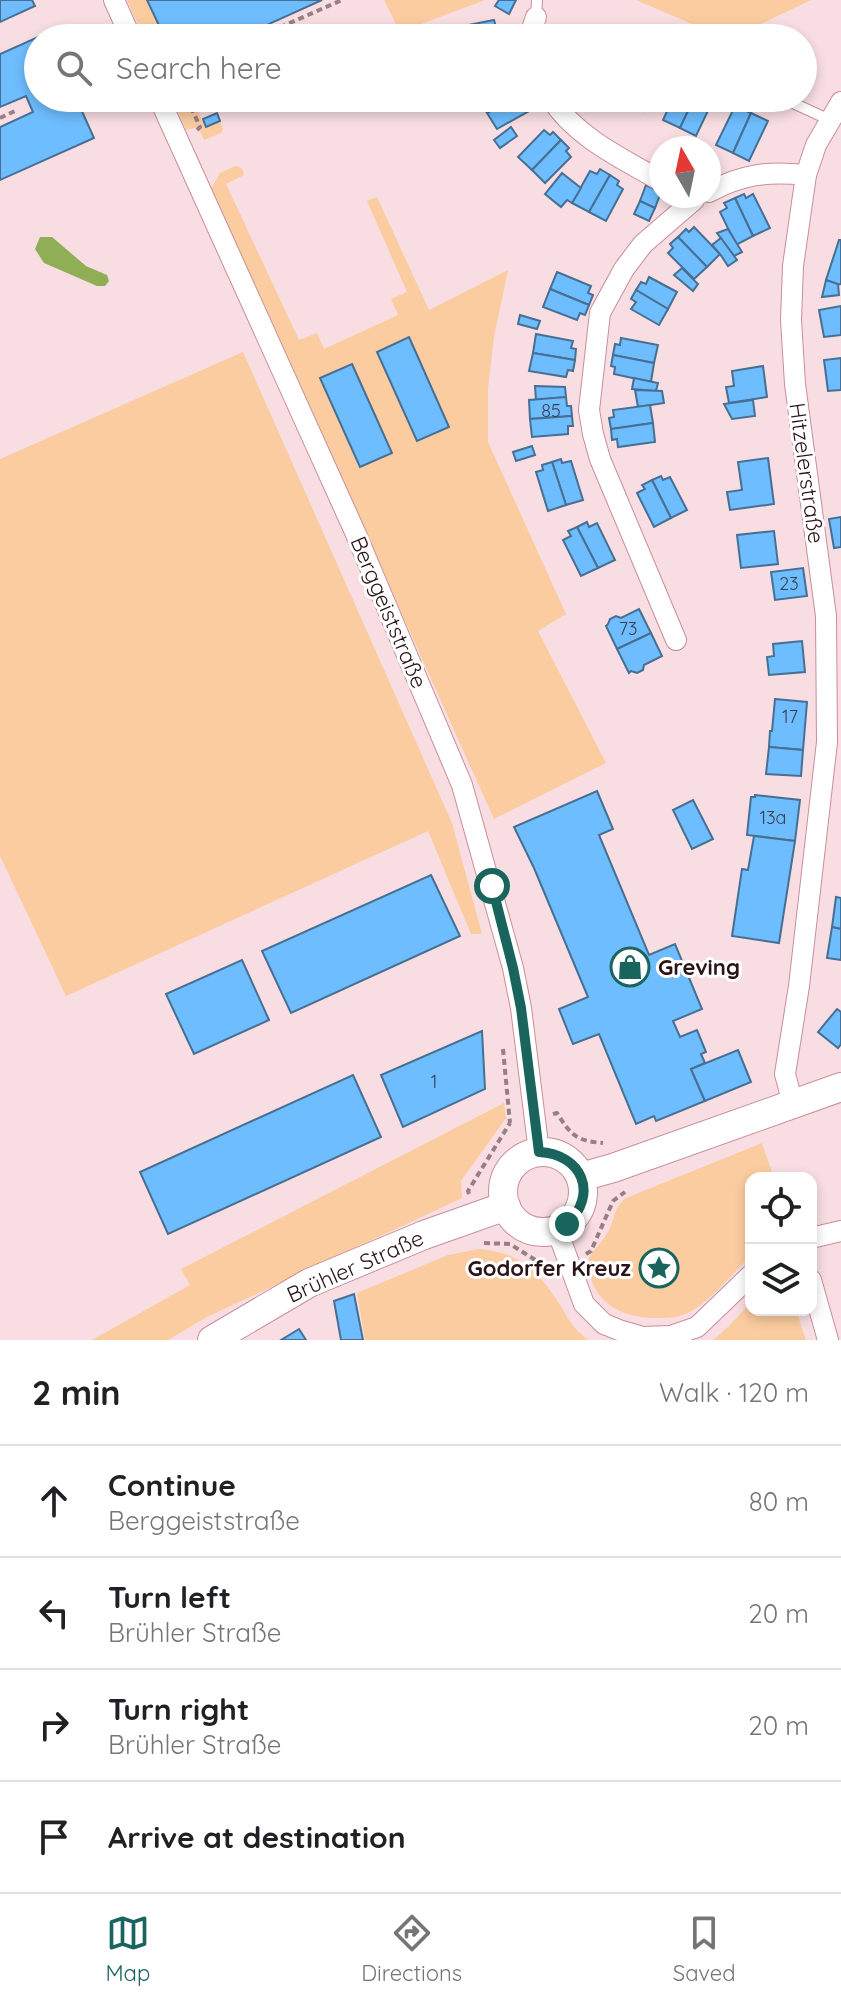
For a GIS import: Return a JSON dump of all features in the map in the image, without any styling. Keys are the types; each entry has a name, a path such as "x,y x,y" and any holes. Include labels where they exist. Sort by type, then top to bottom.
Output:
{"main road":[{"path":"581,1177 841,1087"},
{"path":"553,1153 566,1158 581,1177 584,1193 582,1205 576,1216 557,1230 545,1233 522,1226 513,1219 506,1206 503,1196 508,1172 527,1155 553,1153"},
{"name":"Brühler Straße","path":"212,1340 309,1283 424,1235 506,1206"}],"street":[{"path":"114,0 125,24"},
{"name":"Hitzelerstraße","path":"793,1104 785,1074 799,986 827,742 826,616 795,384 791,320 793,266 806,175 816,145 836,124 841,102"},
{"name":"Berggeiststraße","path":"165,112 355,532 462,785 513,968 539,1152"},
{"path":"561,112 585,134 649,174"},
{"path":"721,186 744,177 775,171 806,175"},
{"path":"676,640 600,459 589,410 600,313 624,269 643,244 684,208"},
{"path":"557,1230 584,1304 604,1324 643,1337 671,1336 697,1327 745,1281"},
{"path":"817,1237 841,1231"},
{"path":"817,1301 828,1340"}],"lane":[{"path":"811,112 836,124"}],"path":[{"path":"287,24 342,0"},
{"path":"0,118 17,110"},
{"path":"502,1046 510,1123"},
{"path":"472,1246 486,1242 510,1244 546,1268 591,1251 607,1218"}],"shaded area":[{"path":"127,0 148,0 159,24 138,24"},
{"path":"384,0 485,0 421,24 396,24"},
{"path":"636,0 811,0 761,24 692,24"},
{"path":"178,112 198,112 205,127 220,121 223,129 221,133 204,140 198,127 186,130"},
{"path":"235,166 242,168 244,175 226,184 299,340 317,333 324,349 398,315 391,299 407,292 367,201 377,197 429,310 508,270 494,337 488,388 488,442 566,614 538,631 606,763 494,819 211,189 220,173"},
{"path":"40,237 52,237 86,266 107,275 109,281 105,286 97,286 44,263 35,249"},
{"path":"243,352 452,823 482,934 471,934 428,831 66,996 0,856 0,459"},
{"path":"504,1103 506,1118 461,1181 462,1198 207,1317 168,1340 92,1340 190,1285 181,1269"},
{"path":"762,1143 772,1172 745,1172 745,1262 695,1309 677,1317 640,1317 619,1310 602,1298 590,1277 588,1261 626,1198"},
{"path":"479,1249 506,1255 536,1273 572,1324 588,1340 365,1340 357,1293 448,1255"},
{"path":"745,1309 745,1316 798,1316 806,1340 713,1340"}],"building":[{"path":"0,0 32,0 35,6 0,22"},
{"path":"147,0 322,0 269,24 158,24"},
{"path":"499,0 516,0 509,14 495,6"},
{"path":"494,20 495,24 473,24"},
{"path":"24,43 24,97 0,107 0,54"},
{"path":"33,112 82,112 94,138 0,180 0,127"},
{"path":"489,112 527,112 497,129"},
{"path":"667,112 687,112 680,128 663,120"},
{"path":"687,112 707,112 696,136 680,128"},
{"path":"732,112 749,112 751,113 733,153 721,147 720,136"},
{"path":"217,113 220,121 206,127 203,119"},
{"path":"751,113 768,121 749,161 733,153"},
{"path":"511,127 517,136 500,148 494,140"},
{"path":"544,130 550,135 553,132 561,140 532,170 518,157"},
{"path":"561,140 569,148 566,151 571,157 545,183 532,170"},
{"path":"600,169 610,175 589,212 572,203 590,171 597,174"},
{"path":"562,173 581,188 572,203 567,200 561,207 545,194"},
{"path":"610,175 619,181 617,185 623,189 606,221 589,212"},
{"path":"646,185 649,186 649,205 640,201"},
{"path":"744,194 746,198 753,194 770,228 753,236 735,198"},
{"path":"735,198 753,236 736,245 720,212 727,208 724,203"},
{"path":"640,201 649,208 655,208 649,221 634,214"},
{"path":"694,227 720,254 707,267 678,237 686,229 689,232"},
{"path":"728,229 742,252 734,256 717,233"},
{"path":"678,237 707,267 694,279 668,253 673,248 670,244"},
{"path":"721,238 737,260 728,266 712,245"},
{"path":"839,240 841,284 837,285 826,280"},
{"path":"682,268 698,284 693,291 674,275"},
{"path":"557,272 591,286 588,293 593,295 589,305 550,289"},
{"path":"649,277 677,292 668,309 636,290 641,282 646,284"},
{"path":"826,280 838,284 839,295 822,297"},
{"path":"550,289 589,305 585,315 580,313 577,320 543,307"},
{"path":"636,290 668,309 659,325 631,309 636,302 631,299"},
{"path":"841,306 841,335 824,337 819,310"},
{"path":"520,315 540,321 537,329 518,324"},
{"path":"536,334 573,341 571,348 576,349 575,360 533,353"},
{"path":"409,337 449,427 417,441 377,352"},
{"path":"621,338 658,345 654,363 613,355 615,344 620,345"},
{"path":"533,353 575,360 573,371 568,370 566,377 529,371"},
{"path":"613,355 654,363 651,382 614,374 615,367 611,366"},
{"path":"841,358 841,390 828,391 824,360"},
{"path":"352,364 392,453 360,467 320,378"},
{"path":"763,366 767,397 729,403 726,387 734,386 732,371"},
{"path":"634,378 658,383 656,391 632,389"},
{"path":"535,386 565,387 566,397 536,400"},
{"path":"635,390 662,391 664,403 638,407"},
{"path":"566,397 572,416 530,419 529,400"},
{"path":"753,400 755,416 732,419 724,404"},
{"path":"650,405 653,423 611,429 609,418 614,417 613,410"},
{"path":"572,416 573,426 568,426 568,434 532,437 530,419"},
{"path":"653,423 655,442 618,447 617,439 612,440 611,429"},
{"path":"532,446 535,455 516,461 513,452"},
{"path":"768,458 774,504 730,510 727,492 742,490 738,462"},
{"path":"561,459 562,463 571,461 583,500 566,505 552,462"},
{"path":"552,462 566,505 548,511 536,472 543,470 542,465"},
{"path":"661,476 663,480 670,477 687,510 671,518 652,480"},
{"path":"652,480 671,518 654,527 637,493 645,489 642,485"},
{"path":"841,517 841,547 834,548 829,519"},
{"path":"587,522 589,527 597,523 615,560 598,568 577,527"},
{"path":"577,527 598,568 581,576 563,540 571,536 568,531"},
{"path":"774,531 778,564 741,568 737,535"},
{"path":"803,568 807,596 775,600 771,572"},
{"path":"639,609 651,633 617,649 606,626 610,619 616,616 621,618"},
{"path":"651,633 662,656 644,665 643,670 629,673 617,649"},
{"path":"802,641 805,672 769,675 767,657 774,656 773,644"},
{"path":"775,699 807,702 803,750 769,747"},
{"path":"769,747 803,750 801,776 766,774"},
{"name":"Greving","path":"597,791 613,829 599,835 649,955 675,944 702,1009 673,1021 680,1037 697,1030 706,1052 701,1054 705,1063 691,1069 705,1101 656,1121 654,1116 636,1124 599,1034 573,1044 559,1009 588,997 514,827"},
{"path":"751,797 800,800 795,841 747,835"},
{"path":"693,800 713,839 692,849 673,810"},
{"path":"754,836 795,841 779,943 732,936 742,869 748,870"},
{"path":"431,875 460,936 291,1013 262,951"},
{"path":"836,897 841,898 841,929 832,927"},
{"path":"832,927 841,929 841,960 827,958"},
{"path":"242,960 269,1020 194,1054 166,994"},
{"path":"837,1009 841,1012 841,1044 838,1048 818,1032"},
{"path":"482,1031 485,1089 403,1127 381,1075"},
{"path":"738,1050 751,1082 705,1101 691,1069"},
{"path":"353,1075 381,1137 168,1234 140,1172"},
{"path":"354,1294 363,1340 341,1340 334,1301"},
{"path":"299,1329 306,1340 281,1340"}],"place":[{"name":"Greving","path":"630,967"},
{"name":"Godorfer Kreuz","path":"659,1268"}],"route":[{"path":"492,886 521,1008 539,1152 566,1158 581,1177 584,1193 582,1205 567,1224"}]}
